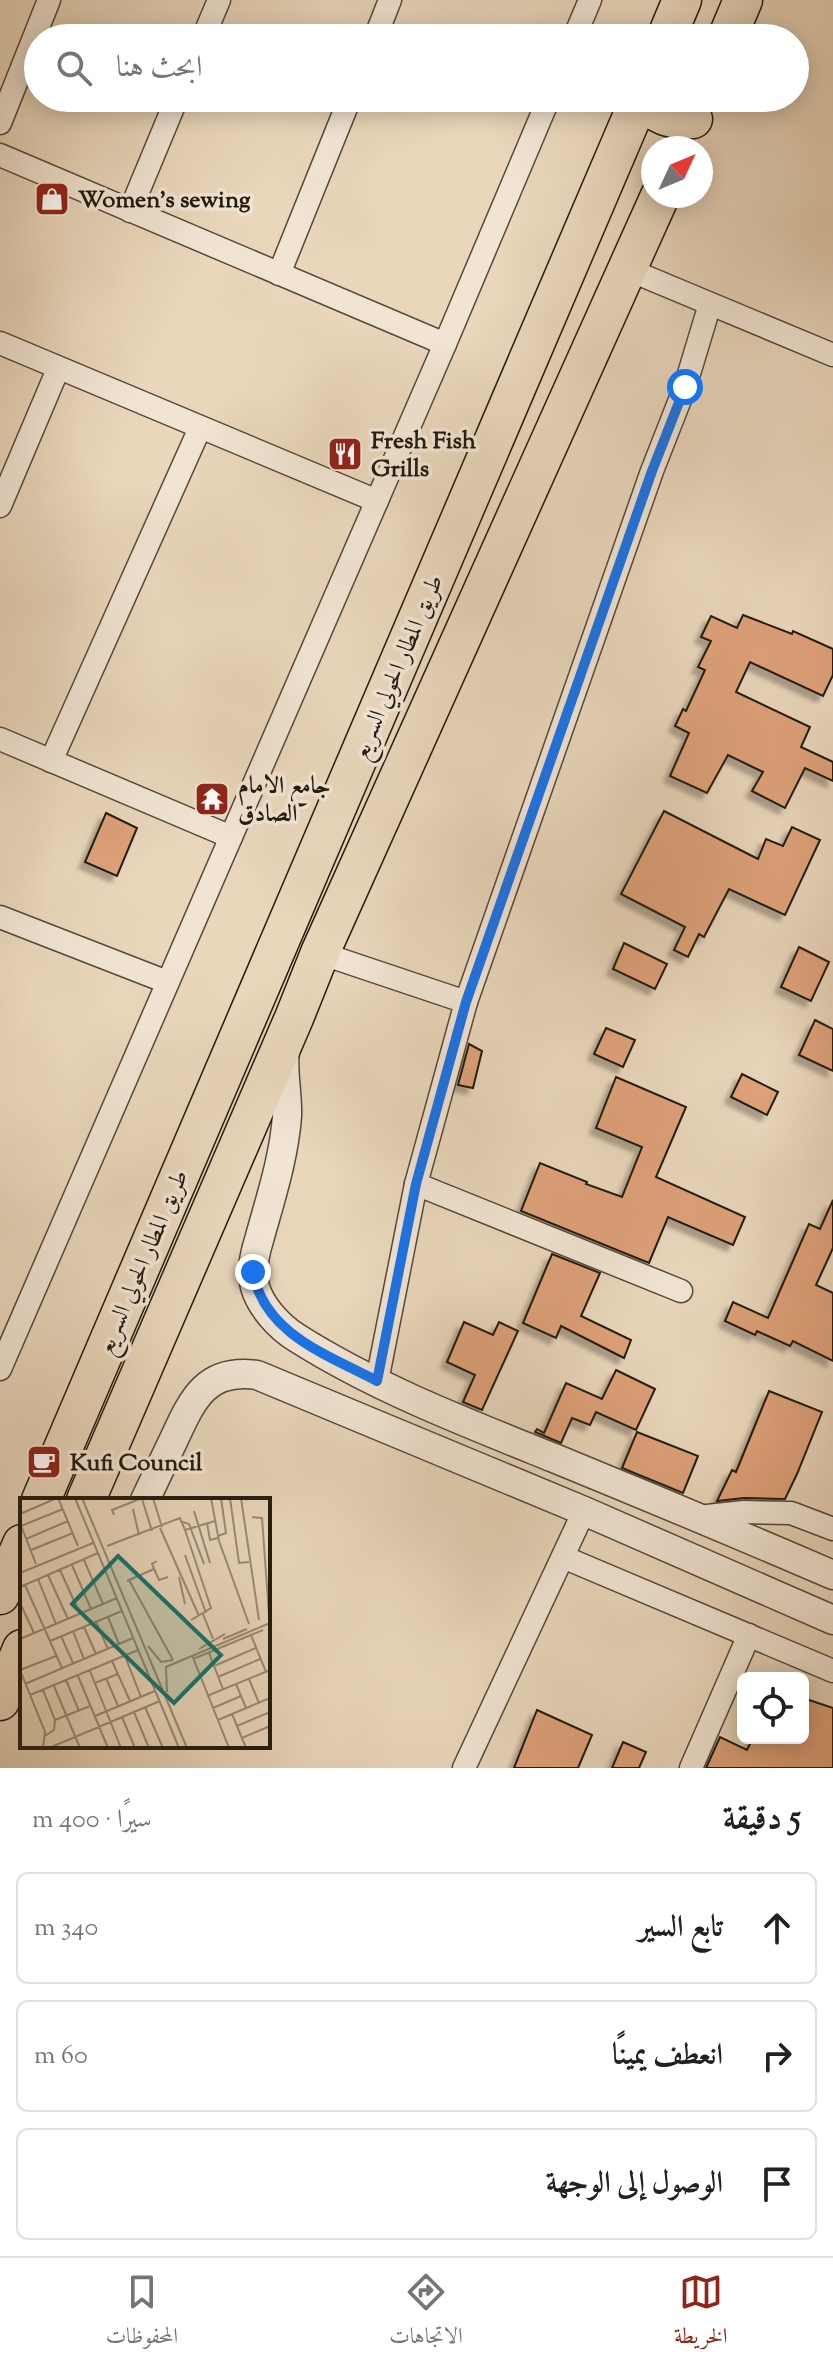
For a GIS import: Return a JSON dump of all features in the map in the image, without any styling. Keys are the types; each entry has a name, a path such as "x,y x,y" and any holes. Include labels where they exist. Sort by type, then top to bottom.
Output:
{"highway":[{"path":"672,24 682,0"},
{"path":"733,24 743,0"},
{"name":"طريق المطار الحولي السريع","path":"42,1498 635,112"},
{"path":"658,112 691,122"},
{"path":"599,195 609,193 641,202"},
{"name":"طريق المطار الحولي السريع","path":"87,1498 320,953 655,208"},
{"path":"0,1595 20,1549"},
{"path":"0,1701 20,1654"}],"street":[{"path":"39,24 49,0"},
{"path":"209,24 219,0"},
{"path":"381,24 390,0"},
{"path":"580,24 590,0"},
{"path":"0,123 24,63"},
{"path":"130,211 171,112"},
{"path":"279,274 344,112"},
{"path":"0,1369 543,112"},
{"path":"0,155 445,344"},
{"path":"627,269 833,355"},
{"path":"377,1381 416,1184 466,1002 652,471 685,387 710,304"},
{"path":"0,343 377,501"},
{"path":"0,506 58,369"},
{"path":"51,761 200,428"},
{"path":"0,739 231,837"},
{"path":"0,917 167,982"},
{"path":"320,953 466,1002"},
{"path":"294,1018 284,1062 287,1099 285,1132 254,1256 255,1288 272,1315 295,1337 377,1381 504,1438 833,1575"},
{"path":"416,1184 681,1291"},
{"path":"146,1498 195,1398 223,1377 245,1373 268,1379 584,1511 833,1620"},
{"path":"464,1768 584,1511"},
{"path":"698,1517 744,1512 791,1513 833,1529"},
{"path":"563,1557 833,1671"},
{"path":"691,1768 749,1635"}],"building":[{"path":"743,615 792,634 793,631 833,649 833,675 823,696 750,662 736,692 810,727 801,747 833,762 833,781 805,768 785,808 752,791 763,772 728,755 707,793 670,776 689,733 675,726 683,709 686,711 705,670 698,667 711,641 701,637 711,616 737,628"},
{"path":"664,811 758,859 766,839 783,846 792,827 820,840 785,915 729,889 704,937 699,934 688,957 674,950 685,927 621,894"},
{"path":"106,813 137,828 117,876 85,862"},
{"path":"624,943 667,964 655,989 613,969"},
{"path":"799,947 829,962 811,1001 781,987"},
{"path":"815,1020 833,1029 833,1071 799,1055"},
{"path":"606,1028 635,1040 623,1067 594,1054"},
{"path":"469,1044 482,1051 473,1088 458,1085"},
{"path":"742,1074 778,1092 767,1115 731,1097"},
{"path":"616,1077 686,1107 656,1177 745,1217 733,1245 668,1217 649,1263 521,1211 540,1163 622,1197 642,1147 596,1128"},
{"path":"833,1200 833,1248 816,1285 833,1293 833,1361 793,1341 790,1346 725,1321 733,1302 768,1318 809,1224 820,1229"},
{"path":"552,1254 600,1273 581,1316 631,1340 624,1358 561,1326 556,1338 523,1323"},
{"path":"464,1322 493,1335 499,1322 518,1331 482,1410 463,1402 475,1375 447,1362"},
{"path":"616,1370 655,1389 636,1430 596,1412 590,1425 572,1418 561,1443 535,1432 537,1429 544,1433 566,1383 602,1399"},
{"path":"769,1391 822,1412 797,1474 785,1499 717,1501 732,1470 736,1472"},
{"path":"637,1432 698,1456 683,1493 622,1468"},
{"path":"809,1700 833,1708 833,1768 706,1768 720,1737 747,1750 750,1744 809,1744"},
{"path":"537,1710 592,1735 578,1768 514,1768"},
{"path":"623,1742 646,1752 639,1768 612,1768"}],"place":[{"name":"Women's sewing","path":"52,199"},
{"name":"Fresh Fish Grills","path":"345,454"},
{"name":"جامع الامام الصادق","path":"212,799"},
{"name":"Kufi Council","path":"44,1462"}],"route":[{"path":"253,1272 255,1288 262,1303 282,1327 377,1381 416,1184 466,1002 652,471 685,387"}]}
